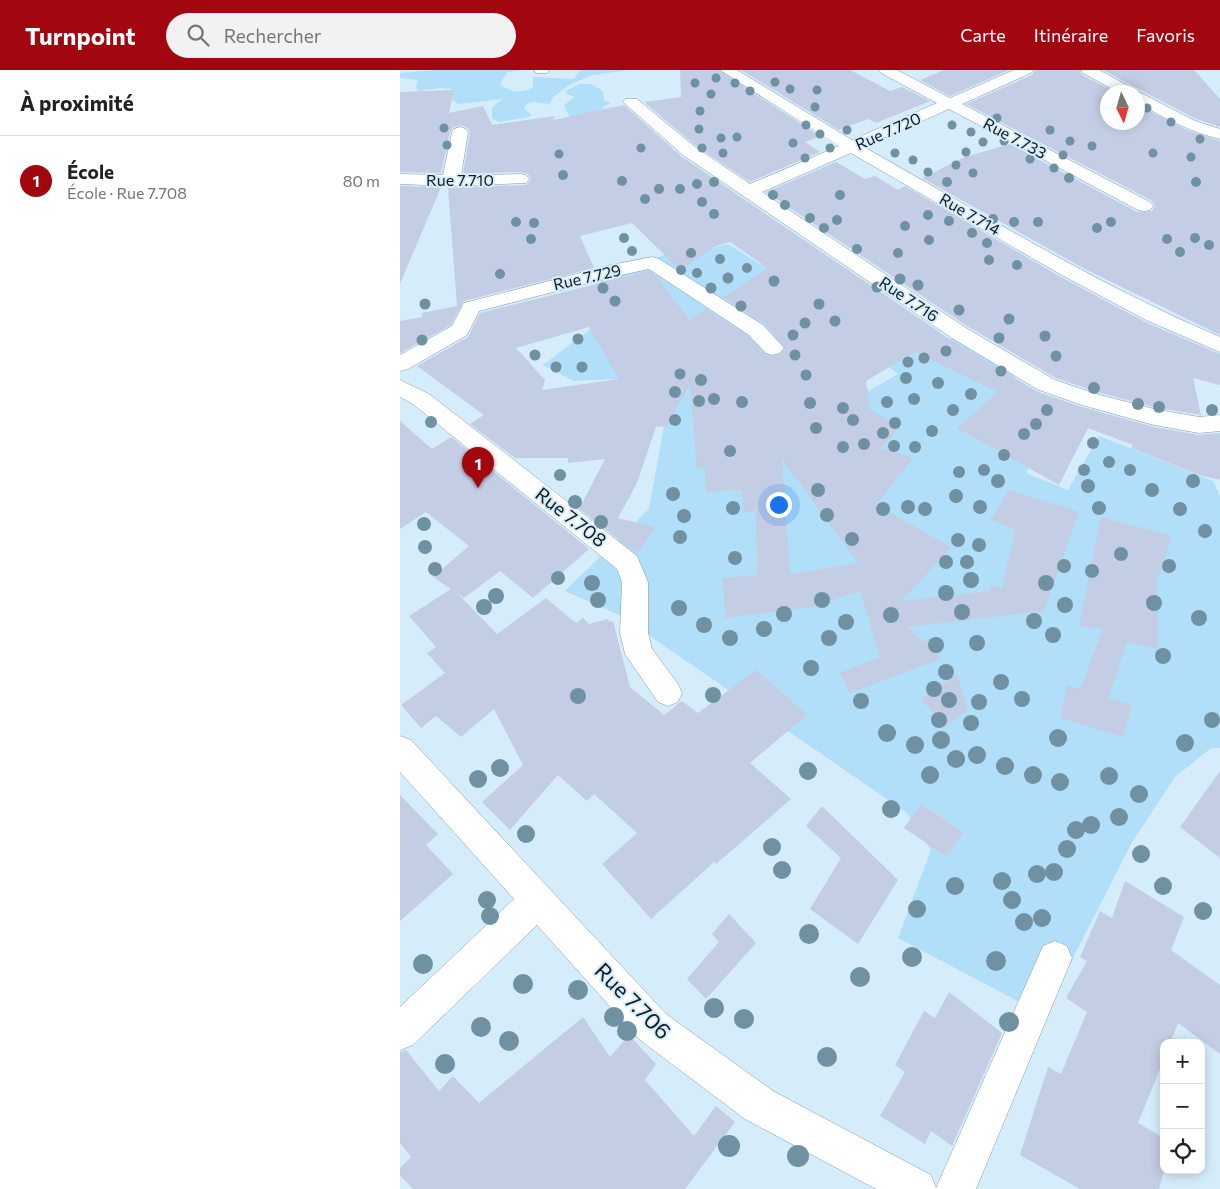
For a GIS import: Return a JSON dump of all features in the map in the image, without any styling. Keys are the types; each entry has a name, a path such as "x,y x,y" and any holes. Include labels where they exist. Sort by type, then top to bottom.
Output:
{"street":[{"name":"Rue 7.714","path":"727,70 852,147 1067,270 1153,316 1220,344"},
{"name":"Rue 7.733","path":"886,70 1144,206"},
{"name":"Rue 7.720","path":"750,191 1026,70"},
{"path":"1088,70 1116,85"},
{"path":"1145,101 1183,122 1207,132 1220,134"},
{"name":"Rue 7.716","path":"631,102 689,151 958,333 1047,385 1090,400 1154,417 1200,426 1220,423"},
{"path":"451,181 460,132"},
{"name":"Rue 7.710","path":"400,179 451,181 520,179"},
{"name":"Rue 7.729","path":"400,364 460,330 471,307 611,270 652,263 756,330 773,348"},
{"name":"Rue 7.708","path":"400,387 421,399 628,563 635,582 634,633 639,654 668,693"},
{"name":"Rue 7.706","path":"400,750 653,1027 759,1105 917,1189"},
{"path":"400,1032 538,900"},
{"path":"956,1189 1055,958"}],"shaded area":[{"path":"434,70 523,70 507,72 500,84 507,89 525,91 533,87 533,77 572,79 575,78 580,70 630,70 592,75 569,85 552,98 550,104 533,102 526,104 524,109 532,115 529,117 499,122 492,118 492,107 503,99 458,104 452,99 451,89 440,88 418,91 416,88 418,80 400,78 400,73"},
{"path":"580,84 591,84 603,91 604,100 611,103 604,106 603,109 609,119 571,120 564,105 575,97 567,94 565,91"},
{"path":"696,243 703,251 728,244 758,263 774,266 834,342 869,391 898,374 876,357 897,340 927,354 954,337 1020,372 991,401 1043,432 1026,473 1068,490 1099,436 1213,481 1220,496 1220,748 1211,748 1175,777 1131,844 1044,1015 898,938 931,850 907,813 621,616 565,591 649,509 669,398 614,379 574,381 543,365 605,318 597,280"}],"building":[{"path":"680,70 718,70 820,136 805,142 820,152 750,182 696,146 644,102 681,97"},
{"path":"741,70 850,70 890,91 902,87 930,101 876,123 868,119 839,130"},
{"path":"944,70 1009,70 950,96 920,80"},
{"path":"1035,70 1079,70 1082,75 1101,85 1100,130 1145,130 1145,109 1187,130 1220,141 1220,335 1085,269 922,178 965,157 1010,144 1137,212 1152,211 1155,206 1151,200 966,104 1032,75"},
{"path":"1103,70 1194,70 1220,99 1220,127 1194,118 1145,92 1145,85 1131,85"},
{"path":"454,90 449,113 483,106 492,125 555,116 553,120 624,105 682,157 951,340 1038,392 1082,407 1154,427 1199,435 1220,433 1220,480 1199,475 1131,448 1133,445 1088,428 1059,485 957,428 998,392 915,352 866,381 870,410 901,426 880,448 913,458 876,505 951,547 902,601 990,591 991,585 1002,588 1015,530 991,520 1009,490 1079,512 1044,611 907,627 922,642 932,638 940,659 850,693 839,673 880,657 860,591 812,607 725,618 723,578 757,575 756,511 744,512 742,490 706,492 705,468 697,469 690,384 667,426 656,427 637,483 618,518 655,527 639,552 632,550 579,509 605,459 568,463 568,458 515,458 470,424 484,415 417,366 468,337 480,313 649,271 657,277 689,320 706,309 748,336 765,354 774,357 781,354 785,347 764,323 723,297 768,268 730,242 714,247 680,270 632,223 580,236 594,268 464,301 451,325 400,353 400,321 422,317 422,313 457,306 448,188 526,185 531,179 528,174 520,172 463,174 470,132 468,128 461,125 453,127 450,132 441,173 400,172 400,92","holes":["589,327 619,379 542,390 545,380 516,348","782,459 858,563 790,574"]},
{"path":"836,162 865,179 875,176 898,190 905,186 1059,276 1145,322 1220,354 1220,385 1193,378 1201,415 1154,407 1097,392 1056,378 967,326 766,192"},
{"path":"400,186 441,187 400,284"},
{"path":"400,421 432,449 451,437 589,549 533,598 500,571 464,598 457,593 497,634 546,598 576,623 583,618 589,624 608,619 609,622 613,621 630,687 664,715 682,701 698,713 756,670 807,715 750,763 791,799 716,864 714,862 651,919 602,864 637,833 594,794 587,801 558,775 510,830 482,802 523,765 494,709 461,737 436,716 421,728 401,705 445,673 427,653 436,647 409,616 451,589 433,577 469,546 426,512 400,529"},
{"path":"1101,517 1172,536 1157,580 1158,649 1127,642 1108,698 1132,705 1123,737 1060,718 1067,685 1080,689 1103,629 1079,626"},
{"path":"957,674 968,709 945,727 921,699"},
{"path":"1220,771 1220,858 1180,827"},
{"path":"400,795 438,834 426,845 453,874 400,921"},
{"path":"922,804 963,833 946,856 904,828"},
{"path":"822,806 898,880 858,944 810,909 841,858 806,826"},
{"path":"1125,881 1184,917 1171,950 1220,985 1220,1054 1205,1043 1205,1039 1200,1039 1178,1023 1172,1039 1160,1039 1160,1069 1138,1123 1160,1136 1160,1174 1163,1174 1159,1189 1080,1189 1020,1155 1048,1067 1061,1074 1087,1012 1066,998 1087,961 1080,957 1100,911 1112,918"},
{"path":"729,914 756,943 706,999 687,979 719,942 712,934"},
{"path":"949,992 1002,1033 952,1146 931,1131 925,1144 880,1116 905,1072 895,1065 924,1011 935,1018"},
{"path":"583,1017 610,1057 629,1035 656,1064 645,1080 694,1136 716,1106 735,1122 685,1189 413,1189 400,1175 400,1168 411,1157 400,1143 400,1052 406,1050 439,1091 453,1076 479,1103"}],"place":[{"name":"École","path":"478,488"}]}
